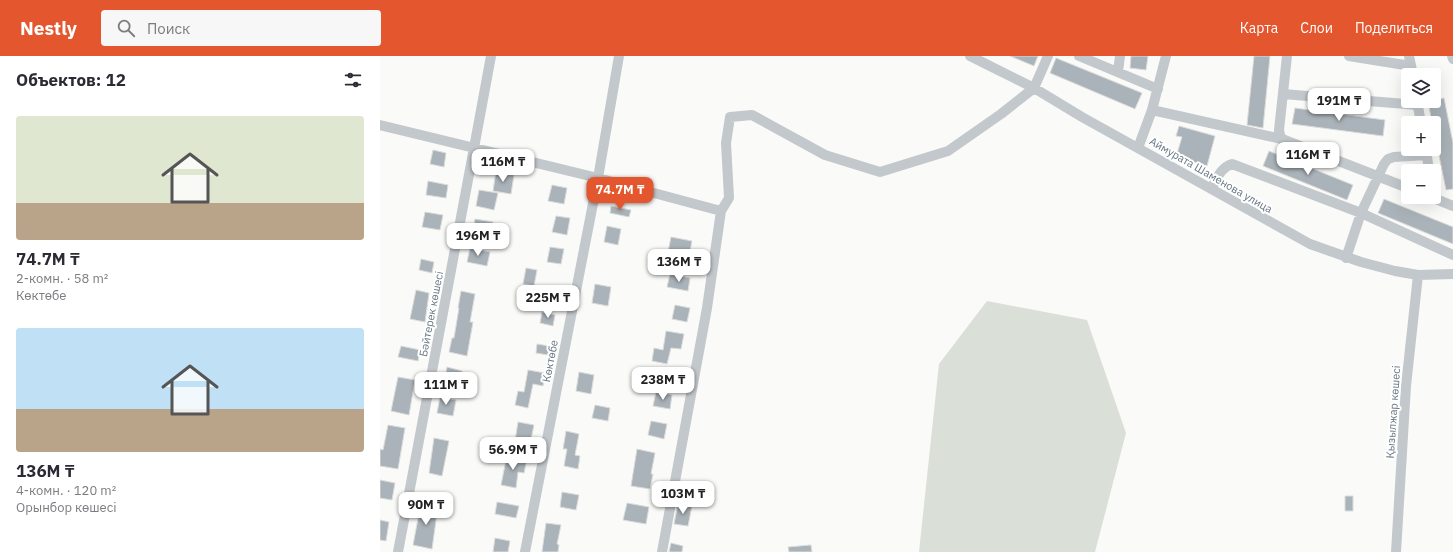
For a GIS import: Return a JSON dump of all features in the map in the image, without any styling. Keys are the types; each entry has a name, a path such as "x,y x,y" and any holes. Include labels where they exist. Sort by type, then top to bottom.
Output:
{"street":[{"name":"Бәйтерек көшесі","path":"398,552 490,56"},
{"name":"Көктөбе","path":"525,552 598,178 619,56"},
{"name":"Аймурата Шаменова улица","path":"970,56 1034,88 1082,118 1310,244 1346,258 1395,271 1418,275 1453,274"},
{"path":"662,552 707,308 720,211 728,198 726,143 730,117 752,115 825,155 880,172 948,151 1001,114 1034,88 1048,56"},
{"path":"1080,56 1158,89"},
{"path":"1118,72 1120,56"},
{"path":"1138,148 1152,110 1166,56"},
{"path":"1282,139 1280,130 1287,56"},
{"path":"1349,56 1411,66"},
{"path":"1283,94 1401,102"},
{"path":"1152,110 1282,139 1401,185"},
{"path":"380,125 598,178 720,211"},
{"path":"1346,258 1361,213 1384,164 1388,159 1401,156"},
{"path":"1211,189 1220,172 1226,166 1232,164 1361,213 1453,255"},
{"path":"1441,201 1453,206"},
{"name":"Қызылжар көшесі","path":"1396,552 1406,386 1418,275"}],"shaded area":[{"path":"987,301 1087,320 1126,433 1095,552 919,552 939,364"}],"building":[{"path":"1010,56 1038,56 1034,66"},
{"path":"1131,56 1148,56 1146,70 1130,68"},
{"path":"1254,56 1270,56 1263,128 1247,125"},
{"path":"1056,58 1142,93 1135,109 1050,73"},
{"path":"1444,98 1453,143 1453,189 1446,190 1439,156 1441,156 1441,116 1431,116 1429,108 1441,108 1441,99"},
{"path":"1295,108 1385,120 1383,136 1292,124"},
{"path":"1179,126 1215,136 1207,166 1176,157 1182,137 1176,136"},
{"path":"433,150 446,153 444,167 430,164"},
{"path":"1269,151 1353,185 1347,200 1263,166"},
{"path":"496,171 514,175 511,194 493,191"},
{"path":"428,181 448,185 446,198 426,195"},
{"path":"552,185 567,188 564,204 548,201"},
{"path":"479,190 498,193 494,210 476,206"},
{"path":"1384,199 1453,227 1453,244 1378,213"},
{"path":"611,206 631,210 629,217 610,213"},
{"path":"425,212 443,215 440,230 422,227"},
{"path":"556,216 570,218 567,235 552,232"},
{"path":"475,219 493,222 490,238 472,235"},
{"path":"607,226 621,229 618,245 604,242"},
{"path":"671,237 692,241 688,261 667,257"},
{"path":"550,247 564,249 561,264 547,262"},
{"path":"470,248 490,252 487,266 467,262"},
{"path":"421,259 434,262 432,273 419,270"},
{"path":"526,268 537,270 534,286 523,284"},
{"path":"670,274 690,278 688,291 667,287"},
{"path":"595,284 611,287 608,306 592,303"},
{"path":"416,290 429,293 425,322 410,319"},
{"path":"461,291 475,294 470,322 473,322 467,356 449,352 452,338 454,338"},
{"path":"675,305 690,308 687,322 672,319"},
{"path":"542,312 555,315 553,326 540,323"},
{"path":"666,331 684,334 681,349 671,348 667,364 652,361 654,348 663,350"},
{"path":"537,344 549,346 548,355 536,353"},
{"path":"401,346 420,350 418,361 398,357"},
{"path":"447,367 462,371 459,387 444,384"},
{"path":"528,370 545,373 543,386 533,384 528,408 515,405 518,391 524,392"},
{"path":"579,372 594,375 591,394 576,391"},
{"path":"398,377 415,380 409,415 391,411"},
{"path":"656,392 672,395 670,409 653,406"},
{"path":"440,397 456,400 453,416 437,413"},
{"path":"595,405 610,408 608,421 592,418"},
{"path":"651,421 667,424 664,439 648,435"},
{"path":"518,422 534,425 530,444 515,441"},
{"path":"388,425 405,428 398,469 380,466 380,449 383,450"},
{"path":"566,431 579,434 575,455 580,456 578,469 564,466 567,449 563,449"},
{"path":"434,438 449,441 442,476 429,473"},
{"path":"637,449 655,453 650,489 631,486"},
{"path":"507,455 527,459 524,473 518,472 516,488 501,485"},
{"path":"380,480 395,483 392,500 380,498"},
{"path":"562,492 579,495 576,510 560,507"},
{"path":"1345,496 1353,496 1353,511 1345,511"},
{"path":"497,502 519,506 516,518 495,514"},
{"path":"421,503 438,506 432,549 413,545"},
{"path":"627,503 649,507 646,524 623,520"},
{"path":"678,503 692,506 688,526 674,524"},
{"path":"380,520 389,522 386,541 380,540"},
{"path":"546,523 561,525 557,544 559,545 558,552 542,552"},
{"path":"495,538 510,541 508,552 493,552"},
{"path":"671,543 683,546 682,552 669,552"},
{"path":"811,545 812,552 789,552 788,547"}]}
